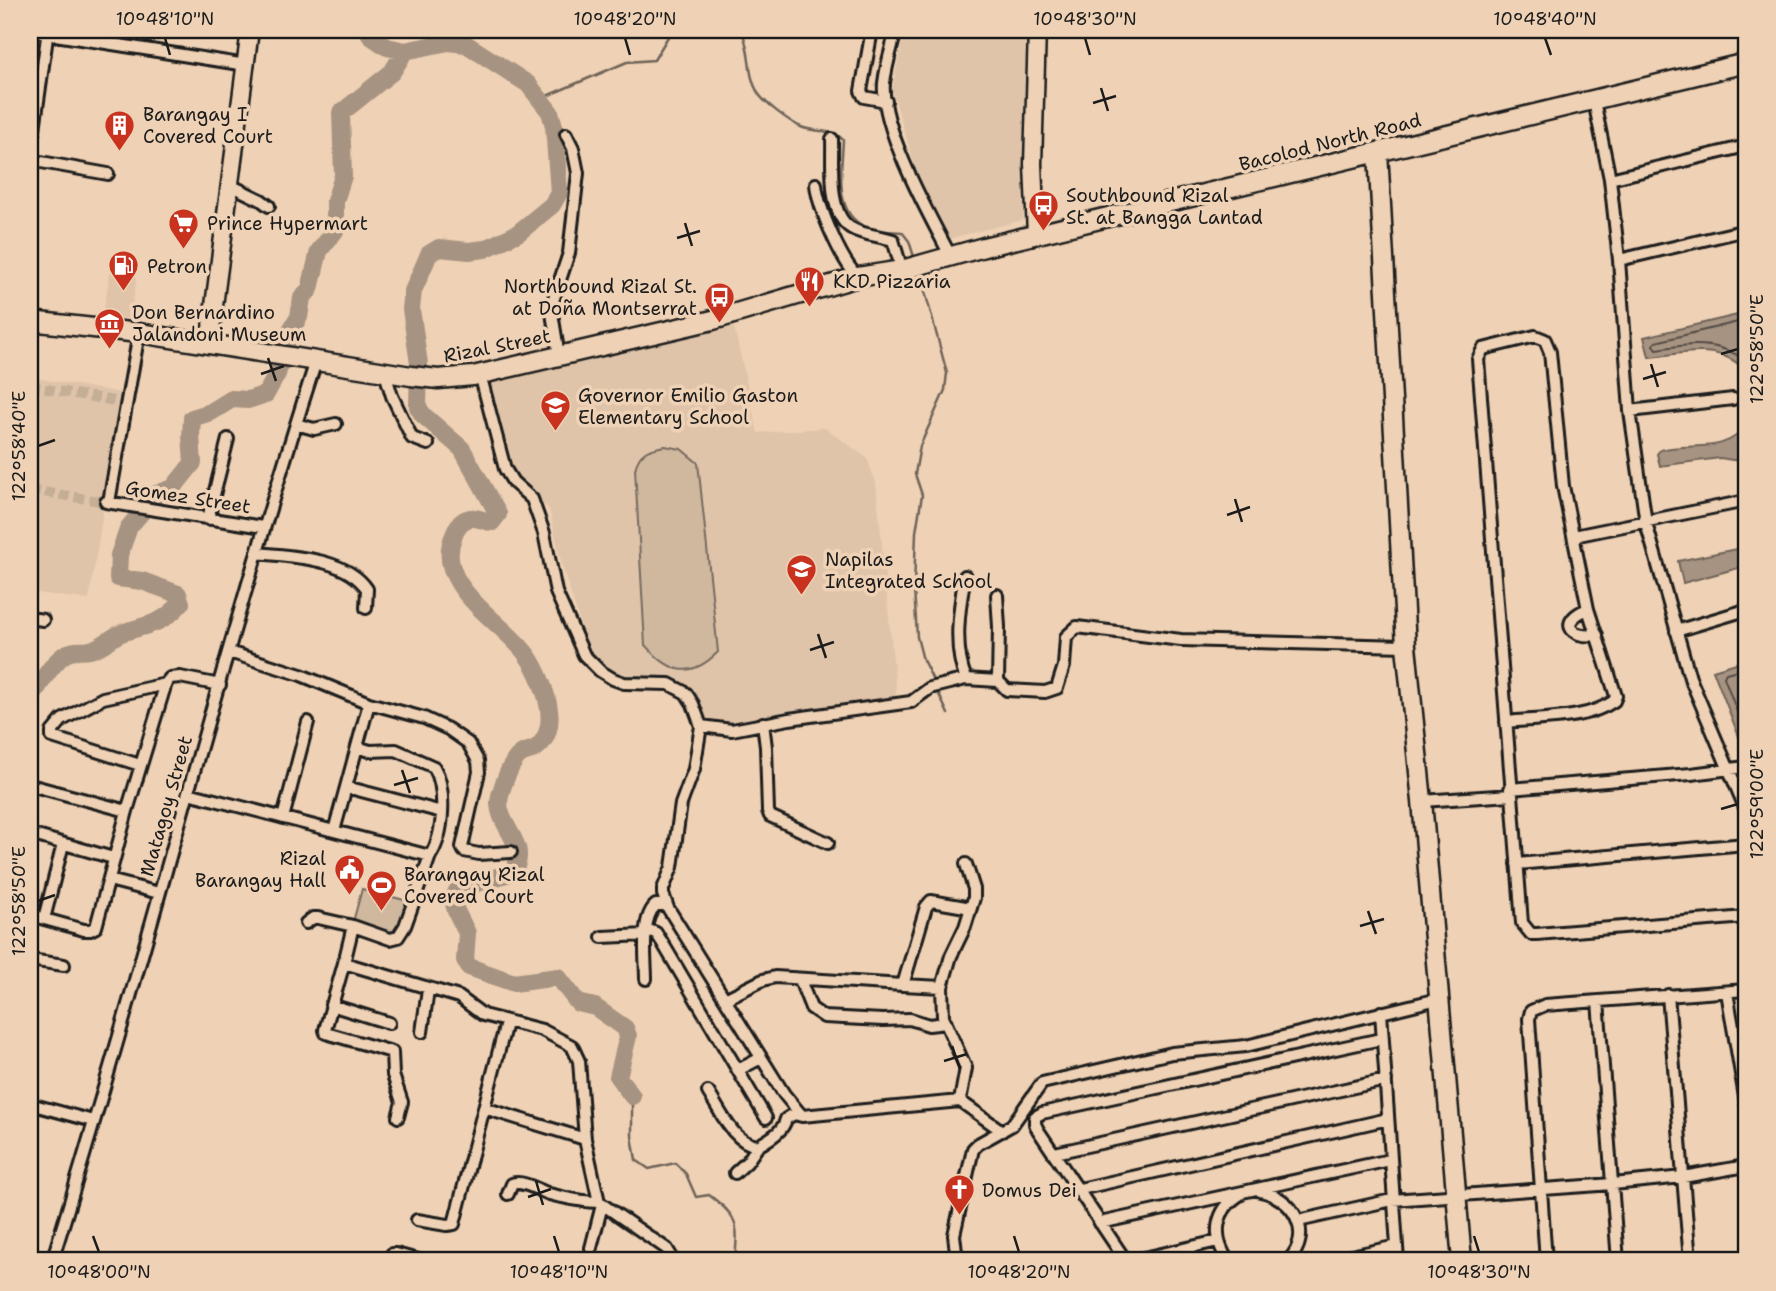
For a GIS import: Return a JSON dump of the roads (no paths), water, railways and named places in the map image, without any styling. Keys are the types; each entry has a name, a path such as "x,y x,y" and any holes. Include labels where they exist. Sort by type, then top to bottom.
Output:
{"main road":[{"name":"Bacolod North Road","path":"911,268 950,255 1746,63"},
{"path":"1378,152 1406,646 1462,1261"},
{"name":"Rizal Street","path":"30,321 139,333 385,373 438,379 480,374 713,320 858,277 911,268"}],"street":[{"path":"209,344 250,30"},
{"path":"872,30 861,90 864,97 886,101"},
{"path":"896,30 884,84 887,116 914,185 950,255"},
{"path":"1036,235 1033,164 1037,30"},
{"path":"30,31 246,65"},
{"path":"48,32 30,159 108,174"},
{"path":"1594,101 1610,178 1630,411 1646,523 1690,678 1746,810"},
{"path":"559,356 551,307 569,253 578,173 573,148 566,134"},
{"path":"832,139 833,195 840,218 851,229 893,240 911,268"},
{"path":"1610,178 1746,146"},
{"path":"816,184 817,198 826,221 849,269 858,277"},
{"path":"230,185 269,206"},
{"path":"1619,260 1746,230"},
{"name":"Gomez Street","path":"139,333 123,402 108,502 263,527"},
{"path":"1507,722 1575,715 1599,709 1614,701 1615,689 1588,608 1563,486 1548,346 1545,340 1535,336 1483,349 1478,359 1521,919 1531,934 1746,917"},
{"name":"Matagoy Street","path":"52,1261 220,685 263,527 296,424 307,360"},
{"path":"385,373 392,396 412,438 428,444"},
{"path":"480,374 505,469 513,482 532,499 544,533 556,592 584,655 600,671 613,679 624,683 669,684 686,693 693,704 701,726 694,769 681,804 671,867 663,889 667,905 784,1094 802,1116"},
{"path":"1630,411 1733,399"},
{"path":"296,424 314,429 336,424"},
{"path":"208,519 229,439"},
{"path":"1574,536 1746,501"},
{"path":"257,553 317,562 356,577 367,589 366,608"},
{"path":"965,576 960,608 960,651 966,679"},
{"path":"997,595 998,681"},
{"path":"1588,608 1573,616 1572,629 1584,637 1597,635"},
{"path":"1676,631 1746,610"},
{"path":"30,618 43,620"},
{"path":"701,726 732,730 763,723 911,702 930,688 966,679 998,681 1007,690 1045,692 1057,688 1064,666 1066,637 1077,628 1181,640 1406,646"},
{"path":"229,652 301,675 369,703 436,723 468,743 478,761 479,772 462,847 469,852 511,852"},
{"path":"30,915 84,930 93,929 166,684 170,678 180,677 220,685"},
{"path":"140,765 52,737 52,732 62,720 103,698 166,684"},
{"path":"334,831 369,703"},
{"path":"283,818 308,722"},
{"path":"763,723 770,816 828,843"},
{"path":"306,923 318,918 353,926 390,939 398,937 405,926 440,835 440,788 434,767 396,750 370,751 357,747"},
{"path":"1422,801 1746,767"},
{"path":"30,785 127,811"},
{"path":"346,787 442,812"},
{"path":"188,793 430,856"},
{"path":"30,834 113,858"},
{"path":"44,919 63,844"},
{"path":"1517,864 1746,844"},
{"path":"960,1101 966,1068 946,1023 942,1008 942,987 971,908 974,889 966,864"},
{"path":"109,880 159,893"},
{"path":"902,985 928,902 946,902 971,908"},
{"path":"646,979 646,932 651,909 656,905 667,905"},
{"path":"353,926 325,1027 326,1033 393,1052 393,1075 402,1102 398,1117"},
{"path":"602,937 656,933 766,1118"},
{"path":"30,960 64,965"},
{"path":"344,963 463,999 478,1013 506,1023 542,1030 572,1046 579,1061 586,1139 601,1203 591,1248"},
{"path":"725,999 775,977 942,987"},
{"path":"800,980 811,1008 824,1017 910,1019 929,1025 946,1023"},
{"path":"422,1032 428,989"},
{"path":"1546,1261 1529,1019 1531,1011 1545,1005 1746,990"},
{"path":"1727,992 1746,1103"},
{"path":"1668,995 1690,1261"},
{"path":"957,1261 954,1235 973,1149 1007,1128 1021,1114 1042,1083 1172,1053 1246,1045 1438,999"},
{"path":"1598,1001 1618,1261"},
{"path":"331,1006 389,1023"},
{"path":"1381,1012 1398,1261"},
{"path":"417,1220 454,1224 506,1023"},
{"path":"1218,1241 1129,1261 1100,1223 1035,1124 1035,1117 1042,1113 1381,1039"},
{"path":"738,1070 761,1058"},
{"path":"1055,1153 1386,1080"},
{"path":"708,1092 740,1140 758,1146"},
{"path":"735,1173 758,1146 775,1135 785,1125 786,1119 794,1114 802,1116 960,1101 1007,1128"},
{"path":"30,1104 93,1121"},
{"path":"484,1108 586,1139"},
{"path":"1080,1189 1388,1119"},
{"path":"1100,1223 1390,1160"},
{"path":"1298,1221 1392,1200 1541,1191 1683,1177 1746,1166"},
{"path":"508,1194 512,1184 518,1182 551,1194 601,1203 667,1249 674,1261"},
{"path":"1228,1261 1220,1250 1218,1222 1224,1209 1246,1191 1272,1193 1292,1209 1300,1234 1297,1247 1287,1261"},
{"path":"1328,1261 1397,1247"},
{"path":"388,1261 392,1254 422,1261"}],"water":[{"path":"1746,313 1746,371 1724,356 1712,353 1688,352 1649,357 1644,337"},
{"path":"1746,425 1746,462 1720,458 1660,466 1657,454 1660,450 1718,444 1738,435"},
{"path":"1746,547 1746,566 1683,583 1678,561"},
{"path":"1746,660 1746,746 1743,747 1713,670"}],"waterway":[{"path":"368,30 371,36 387,47 405,51 448,42 466,44 528,84 550,112 554,126 559,193 552,205 518,233 485,249 469,251 439,248 429,254 413,291 411,309 419,364 418,407 423,415 462,449 498,514 492,522 473,518 460,524 450,553 452,570 473,601 527,655 544,689 550,715 548,731 543,741 513,762 500,797 500,812 518,853 513,872 458,889 453,900 467,933 465,960 469,967 514,983 558,977 578,1003 595,1007 625,1028 628,1036 618,1077 632,1096"},
{"path":"542,98 627,62 654,60 672,30"},
{"path":"741,30 747,45 754,85 761,97 796,125 829,132 843,140 841,175 843,200 848,210 854,219 868,228 902,232 909,241 915,260"},
{"path":"30,699 64,655 95,649 120,634 155,623 168,616 181,603 178,594 142,581 118,578 119,555 129,527 157,494 173,488 193,463 192,418 211,412 232,399 248,400 266,394 277,374 289,333 299,317 302,298 310,289 319,251 335,231 335,201 343,176 341,113 392,72 405,51"},
{"path":"920,273 947,373 945,390 920,446 915,474 922,495 916,532 914,588 917,637 923,660 934,682"},
{"path":"936,688 948,714"},
{"path":"632,1096 632,1136 636,1160 649,1169 675,1163 686,1174 696,1197 709,1195 727,1210 735,1223 735,1261"}],"tunnel":[{"path":"30,386 120,402"},
{"path":"30,490 106,502"}],"place":[{"name":"Barangay I Covered Court","path":"120,152"},
{"name":"Southbound Rizal St. at Bangga Lantad","path":"1043,233"},
{"name":"Prince Hypermart","path":"184,250"},
{"name":"Petron","path":"124,293"},
{"name":"KKD Pizzaria","path":"810,308"},
{"name":"Northbound Rizal St. at Doña Montserrat","path":"720,324"},
{"name":"Don Bernardino Jalandoni Museum","path":"109,350"},
{"name":"Governor Emilio Gaston Elementary School","path":"555,433"},
{"name":"Napilas Integrated School","path":"802,597"},
{"name":"Rizal Barangay Hall","path":"349,896"},
{"name":"Barangay Rizal Covered Court","path":"381,912"},
{"name":"Domus Dei","path":"959,1217"}]}
